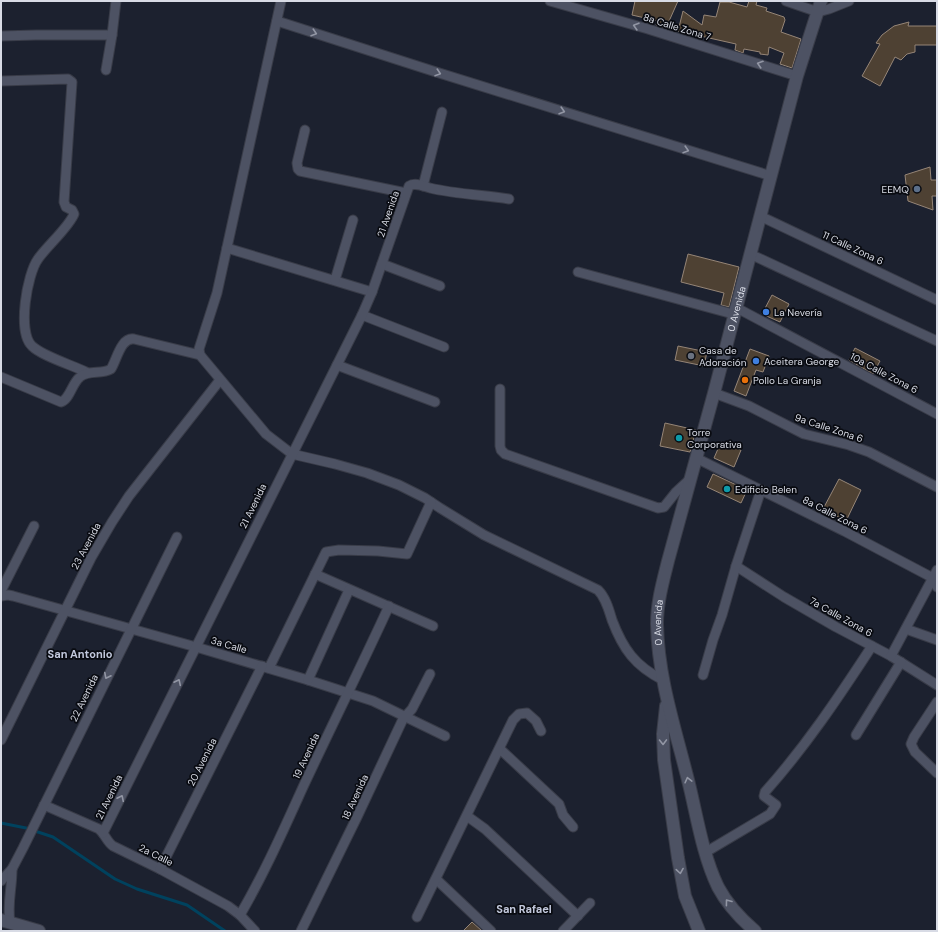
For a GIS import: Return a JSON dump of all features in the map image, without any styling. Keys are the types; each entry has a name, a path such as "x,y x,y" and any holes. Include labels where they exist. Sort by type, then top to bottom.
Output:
{"street":[{"path":"106,70 116,1"},
{"path":"281,1 217,293 199,349 200,356 266,434 285,450 292,454 367,473 399,485 431,502 484,534 598,590 606,601 616,630 632,659 664,685"},
{"name":"8a Calle Zona 7","path":"550,1 648,29 797,76"},
{"path":"786,1 829,10 849,1"},
{"name":"0 Avenida","path":"699,931 685,896 664,760 663,734 666,705 658,644 658,609 662,586 689,480 714,393 734,311 797,76 820,7"},
{"path":"277,21 771,176"},
{"path":"1,36 112,35"},
{"path":"1,80 68,78 72,82 64,202 66,207 72,210 74,214 38,259 31,272 26,300 25,332 28,342 38,351 86,372 109,370 124,342 131,338 200,356"},
{"path":"442,112 423,186 434,189 510,199"},
{"path":"305,130 297,163 300,171 406,193"},
{"name":"21 Avenida","path":"103,833 362,315 372,292 406,193 411,185 417,184 423,186"},
{"name":"11 Calle Zona 6","path":"760,216 937,300"},
{"path":"335,280 353,220"},
{"path":"227,248 372,292"},
{"path":"750,254 937,341"},
{"path":"382,264 440,286"},
{"name":"10a Calle Zona 6","path":"578,272 734,311 937,414"},
{"path":"362,315 444,347"},
{"path":"337,365 435,402"},
{"path":"1,377 61,402 66,399 76,380 86,372"},
{"name":"23 Avenida","path":"1,740 99,544 129,496 220,380"},
{"path":"500,389 500,446 501,450 505,454 658,508 666,505 676,492 689,480"},
{"name":"9a Calle Zona 6","path":"714,393 744,404 804,434 849,445 869,452 937,487"},
{"name":"8a Calle Zona 6","path":"696,458 935,574"},
{"path":"704,675 713,640 761,490"},
{"name":"20 Avenida","path":"160,868 324,555 328,551 378,551 407,554 431,502"},
{"path":"1,591 34,526"},
{"name":"22 Avenida","path":"1,881 12,869 23,848 177,536"},
{"name":"7a Calle Zona 6","path":"736,566 836,628 891,656 937,685"},
{"path":"315,574 433,626"},
{"path":"935,574 937,587"},
{"path":"891,656 935,574"},
{"path":"308,680 349,590"},
{"name":"3a Calle","path":"1,596 13,596 66,610 308,680 373,701 405,718 445,736"},
{"name":"19 Avenida","path":"240,915 274,852 389,606"},
{"path":"906,630 937,640"},
{"path":"706,852 770,814 776,805 764,796 765,792 786,769 830,710 872,646"},
{"path":"856,735 901,662"},
{"name":"18 Avenida","path":"302,931 405,718 412,709 430,674"},
{"name":"0 Avenida","path":"664,685 711,869 721,891 739,916 755,931"},
{"path":"937,702 911,744 913,749 937,773"},
{"path":"417,917 513,720 518,714 525,713 536,721 541,731"},
{"path":"500,749 559,804 563,816 573,827"},
{"name":"2a Calle","path":"42,809 99,829 113,846 160,868 228,906 240,915 256,931"},
{"path":"467,816 479,823 578,916"},
{"name":"22 Avenida","path":"5,922 12,882 12,869"},
{"path":"436,879 491,931"},
{"path":"563,931 590,903"},
{"path":"5,922 39,931"}],"building":[{"path":"635,1 678,1 666,28 656,25 658,21 632,15"},
{"path":"749,1 757,1 756,5 767,8 766,11 784,17 785,20 781,32 801,39 792,68 780,64 784,53 769,47 768,55 744,49 743,53 735,50 736,44 678,31 683,11 702,25 704,15 716,17 720,2 729,2 747,7"},
{"path":"909,22 908,26 937,26 937,45 915,45 915,52 907,54 901,60 895,57 880,86 862,76 880,44 876,43 882,35 894,26"},
{"path":"930,167 931,180 937,180 937,196 932,196 933,210 908,201 905,175"},
{"path":"688,254 739,267 729,307 721,305 724,293 681,282"},
{"path":"772,295 789,304 780,322 762,314"},
{"name":"Casa de Adoración","path":"678,346 707,352 704,366 675,360"},
{"path":"855,348 880,361 873,374 849,360"},
{"path":"750,349 769,356 763,372 756,370 746,396 734,391"},
{"name":"Torre Corporativa","path":"665,423 696,430 690,452 660,446"},
{"path":"721,442 741,450 734,467 714,458"},
{"name":"Edificio Belen","path":"713,474 747,490 741,503 707,487"},
{"path":"839,479 861,490 846,521 823,509"},
{"path":"472,922 482,931 463,931"}],"waterway":[{"path":"1,823 26,828 53,837 115,879 137,889 187,905 225,931"}],"place":[{"name":"EEMQ","path":"917,189"},
{"name":"La Nevería","path":"766,312"},
{"name":"Casa de Adoración","path":"691,356"},
{"name":"Aceitera George","path":"756,361"},
{"name":"Pollo La Granja","path":"745,380"},
{"name":"Torre Corporativa","path":"679,438"},
{"name":"Edificio Belen","path":"727,489"}],"district":[{"name":"San Antonio","path":"80,654"},
{"name":"San Rafael","path":"524,909"}]}
